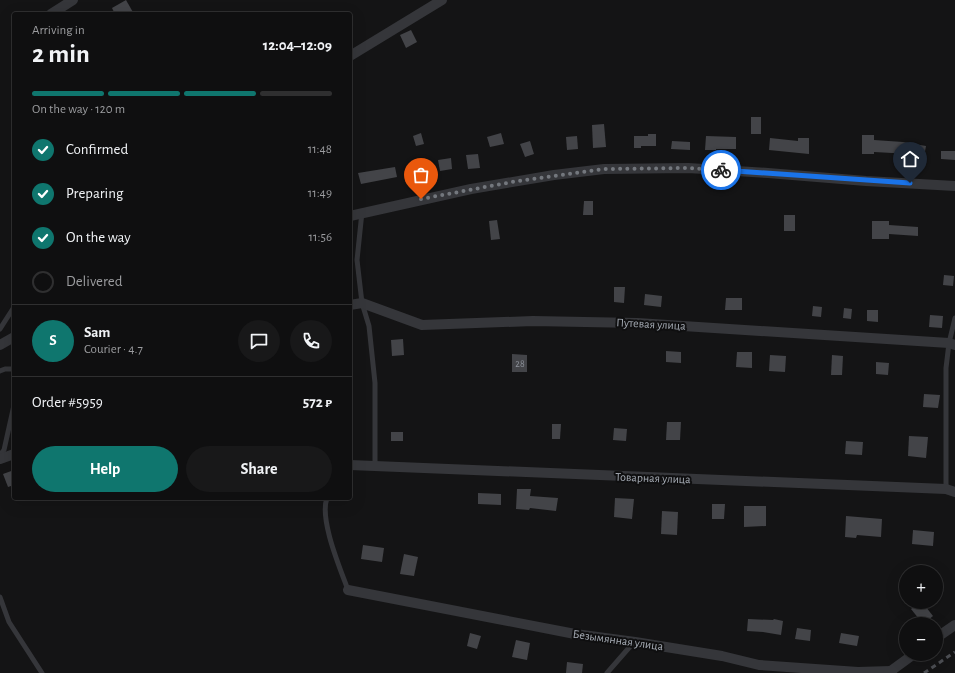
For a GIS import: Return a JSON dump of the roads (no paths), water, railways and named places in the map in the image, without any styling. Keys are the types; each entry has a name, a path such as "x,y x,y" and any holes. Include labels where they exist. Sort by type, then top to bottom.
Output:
{"street":[{"path":"54,12 73,0"},
{"path":"352,55 442,0"},
{"path":"352,215 471,189 554,175 604,169 688,168 768,172 866,181 955,186"},
{"name":"Путевая улица","path":"352,305 362,303 422,325 533,321 637,323 952,344"},
{"path":"0,345 12,338"},
{"path":"0,459 12,455"},
{"name":"Товарная улица","path":"352,466 951,490"},
{"name":"Безымянная улица","path":"348,590 575,634 722,656 759,665 858,672 890,672"},
{"path":"943,633 955,625"},
{"path":"890,672 905,661"}],"lane":[{"path":"362,212 357,260 362,303 369,326 375,383 375,466"},
{"path":"0,329 12,310"},
{"path":"951,490 946,368 952,344 955,318"},
{"path":"0,371 12,369"},
{"path":"0,455 4,450 12,414"},
{"path":"326,500 326,524 348,590"},
{"path":"0,597 9,622 42,673"},
{"path":"607,673 634,642"}],"railway":[{"path":"924,673 955,652"}]}
